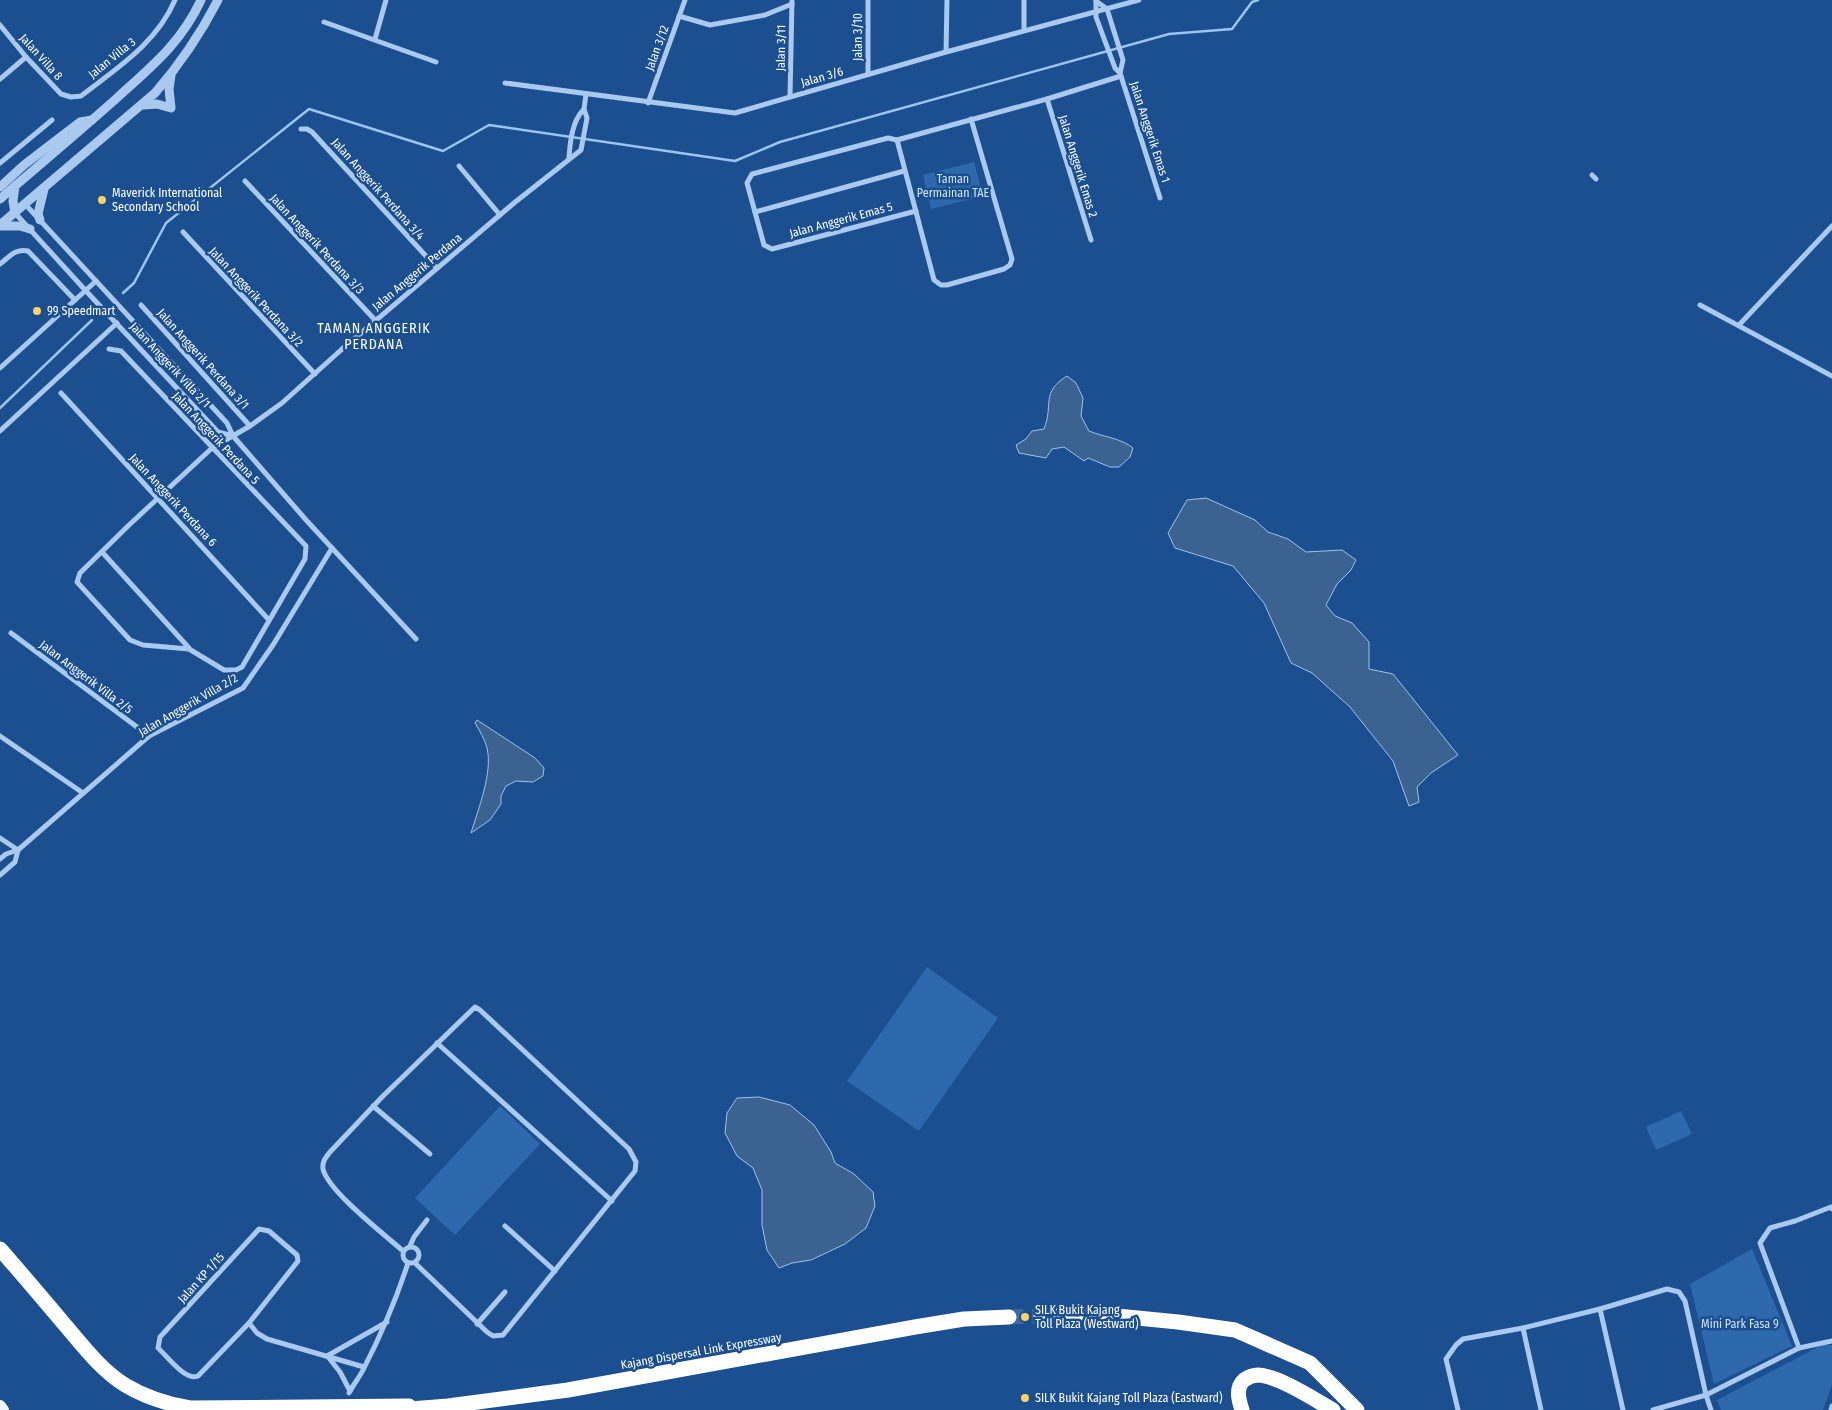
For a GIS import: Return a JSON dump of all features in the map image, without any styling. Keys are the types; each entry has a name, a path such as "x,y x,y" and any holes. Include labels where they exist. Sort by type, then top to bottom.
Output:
{"highway":[{"path":"0,1249 82,1345 107,1371 136,1391 166,1403 190,1408 448,1406"},
{"path":"1041,1316 1117,1316 1235,1330 1310,1363 1357,1410"},
{"name":"Kajang Dispersal Link Expressway","path":"398,1410 448,1406 568,1390 915,1327 964,1320 1009,1317"},
{"path":"1242,1410 1238,1392 1241,1382 1249,1376 1258,1375 1276,1379 1334,1410"}],"main road":[{"path":"0,1406 3,1410"}],"street":[{"name":"Jalan Villa 3","path":"71,97 81,96 143,47 168,16 175,0"},
{"path":"0,199 167,53 184,30 201,0"},
{"path":"0,225 142,105 171,74 199,36 218,0"},
{"path":"375,39 386,0"},
{"name":"Jalan 3/12","path":"648,103 685,0"},
{"name":"Jalan 3/10","path":"868,0 868,74"},
{"path":"946,52 947,0"},
{"path":"1024,0 1024,30"},
{"path":"1096,0 1107,9"},
{"path":"1095,11 1096,0"},
{"name":"Jalan 3/6","path":"505,83 735,113 1024,30 1139,0"},
{"path":"679,16 710,25 765,15 792,2"},
{"name":"Jalan 3/11","path":"790,97 792,2"},
{"name":"Jalan Anggerik Emas 1","path":"1107,9 1123,60 1120,74"},
{"name":"Jalan Anggerik Emas 1","path":"1095,11 1113,64 1120,74 1160,198"},
{"path":"324,22 436,62"},
{"name":"Jalan Villa 8","path":"0,25 26,57 61,94 71,97"},
{"path":"0,79 26,57"},
{"path":"142,105 157,104 171,108 169,89 171,74"},
{"path":"904,171 755,212 747,183 752,174 888,138 897,140 1047,99 1120,74"},
{"name":"Jalan Anggerik Perdana","path":"189,649 143,645 130,640 76,582 80,573 212,448 250,426 282,403 437,268 581,150 587,118 584,108 586,94"},
{"name":"Jalan Anggerik Emas 2","path":"1047,99 1091,240"},
{"path":"569,158 577,116 584,108"},
{"path":"897,140 934,280 941,285 1004,269 1010,265 1012,258 971,119"},
{"path":"0,163 52,120"},
{"path":"0,188 24,165 80,122 92,120"},
{"name":"Jalan Anggerik Perdana 3/4","path":"301,129 307,129 312,132 437,268"},
{"path":"459,166 500,215"},
{"name":"Jalan Anggerik Perdana 3/3","path":"245,181 376,321"},
{"path":"15,186 15,213"},
{"path":"40,220 38,214 44,189"},
{"path":"0,199 25,204"},
{"name":"Jalan Anggerik Villa 2/1","path":"25,204 227,423 233,436 416,639"},
{"name":"Jalan Anggerik Emas 5","path":"755,212 764,245 772,250 916,211"},
{"name":"Jalan Anggerik Villa 2/1","path":"15,213 218,432 233,436"},
{"path":"0,225 30,228"},
{"path":"1739,325 1832,226"},
{"name":"Jalan Anggerik Perdana 3/2","path":"183,232 315,374"},
{"path":"0,264 15,252 21,250 28,251 75,300"},
{"path":"0,368 96,281"},
{"path":"1700,305 1832,376"},
{"name":"Jalan Anggerik Perdana 3/1","path":"140,306 250,426"},
{"path":"0,431 117,323"},
{"name":"Jalan Anggerik Perdana 5","path":"109,349 121,351 306,546 305,559 269,620"},
{"name":"Jalan Anggerik Perdana 6","path":"61,394 269,620"},
{"name":"Jalan Anggerik Villa 2/2","path":"0,859 6,854 18,850 148,736 244,688 273,646 332,548"},
{"path":"102,552 189,649 224,670 236,670 242,667 269,620"},
{"name":"Jalan Anggerik Villa 2/5","path":"11,633 148,736"},
{"path":"0,736 84,793"},
{"path":"0,838 18,850"},
{"name":"Jalan Anggerik Villa 2/2","path":"0,875 15,862 18,850"},
{"path":"403,1251 337,1192 325,1175 323,1161 373,1106 475,1007 628,1149 636,1162 635,1171 503,1335 494,1336 486,1332 415,1263 408,1263 403,1258 403,1251 410,1246 414,1237 427,1220"},
{"path":"438,1043 612,1201"},
{"path":"373,1106 430,1154"},
{"path":"1799,1348 1760,1243 1770,1228 1832,1208"},
{"path":"505,1226 556,1271"},
{"name":"Jalan KP 1/15","path":"259,1229 269,1231 297,1255 298,1262 249,1323 194,1378 187,1377 158,1348 160,1338 259,1229"},
{"path":"410,1246 414,1246 419,1251 419,1258 415,1263"},
{"path":"327,1356 340,1372 349,1392 387,1322 408,1263"},
{"path":"1458,1410 1446,1359 1463,1339 1523,1328 1600,1309 1668,1289 1679,1292 1685,1301 1711,1410"},
{"path":"477,1324 505,1292"},
{"path":"1600,1309 1623,1410"},
{"path":"327,1356 387,1322"},
{"path":"249,1323 257,1333 268,1339 364,1367"},
{"path":"1523,1328 1540,1410"},
{"path":"1652,1410 1706,1395 1799,1348 1832,1341"},
{"path":"1830,1410 1832,1406"}],"green space":[{"name":"Taman Permainan TAE","path":"974,162 983,196 931,209 923,175"},
{"path":"927,967 998,1018 919,1131 847,1081"},
{"path":"500,1106 540,1144 455,1235 415,1198"},
{"path":"1681,1111 1692,1134 1656,1150 1646,1127"},
{"name":"Mini Park Fasa 9","path":"1752,1249 1792,1346 1714,1384 1690,1284"},
{"path":"1822,1345 1832,1345 1832,1385 1823,1410 1721,1410 1717,1400"}],"shaded area":[{"path":"1067,376 1076,383 1083,398 1081,416 1089,431 1117,440 1133,448 1130,457 1119,467 1110,467 1088,458 1084,461 1064,447 1052,449 1046,458 1019,453 1016,445 1026,439 1032,431 1044,429 1050,394 1053,388"},
{"path":"1206,498 1255,520 1268,532 1288,539 1306,552 1342,550 1356,560 1351,570 1337,584 1326,605 1335,616 1352,623 1369,642 1369,669 1393,674 1458,755 1431,773 1417,787 1419,802 1409,806 1393,761 1350,707 1312,673 1291,663 1264,603 1233,566 1175,548 1168,533 1187,500"},
{"path":"477,720 535,758 544,768 543,776 533,782 516,781 506,786 501,796 501,804 490,820 471,833 484,791 488,768 487,748 475,723"},
{"path":"759,1097 790,1105 814,1125 831,1152 835,1163 854,1174 873,1192 875,1206 866,1228 845,1244 811,1260 792,1263 779,1268 767,1250 762,1225 762,1190 753,1168 737,1156 725,1133 727,1113 737,1098"}],"waterway":[{"path":"123,293 134,283 166,223 309,109 443,151 489,125 735,161 780,142 1169,34 1232,29 1252,2 1258,0"},
{"path":"0,408 92,320"}],"tunnel":[{"path":"1009,1317 1041,1316"}],"place":[{"name":"Maverick International Secondary School","path":"102,200"},
{"name":"99 Speedmart","path":"37,311"},
{"name":"SILK Bukit Kajang Toll Plaza (Westward)","path":"1025,1317"},
{"name":"SILK Bukit Kajang Toll Plaza (Eastward)","path":"1025,1398"}],"district":[{"name":"TAMAN ANGGERIK PERDANA","path":"374,336"}]}
